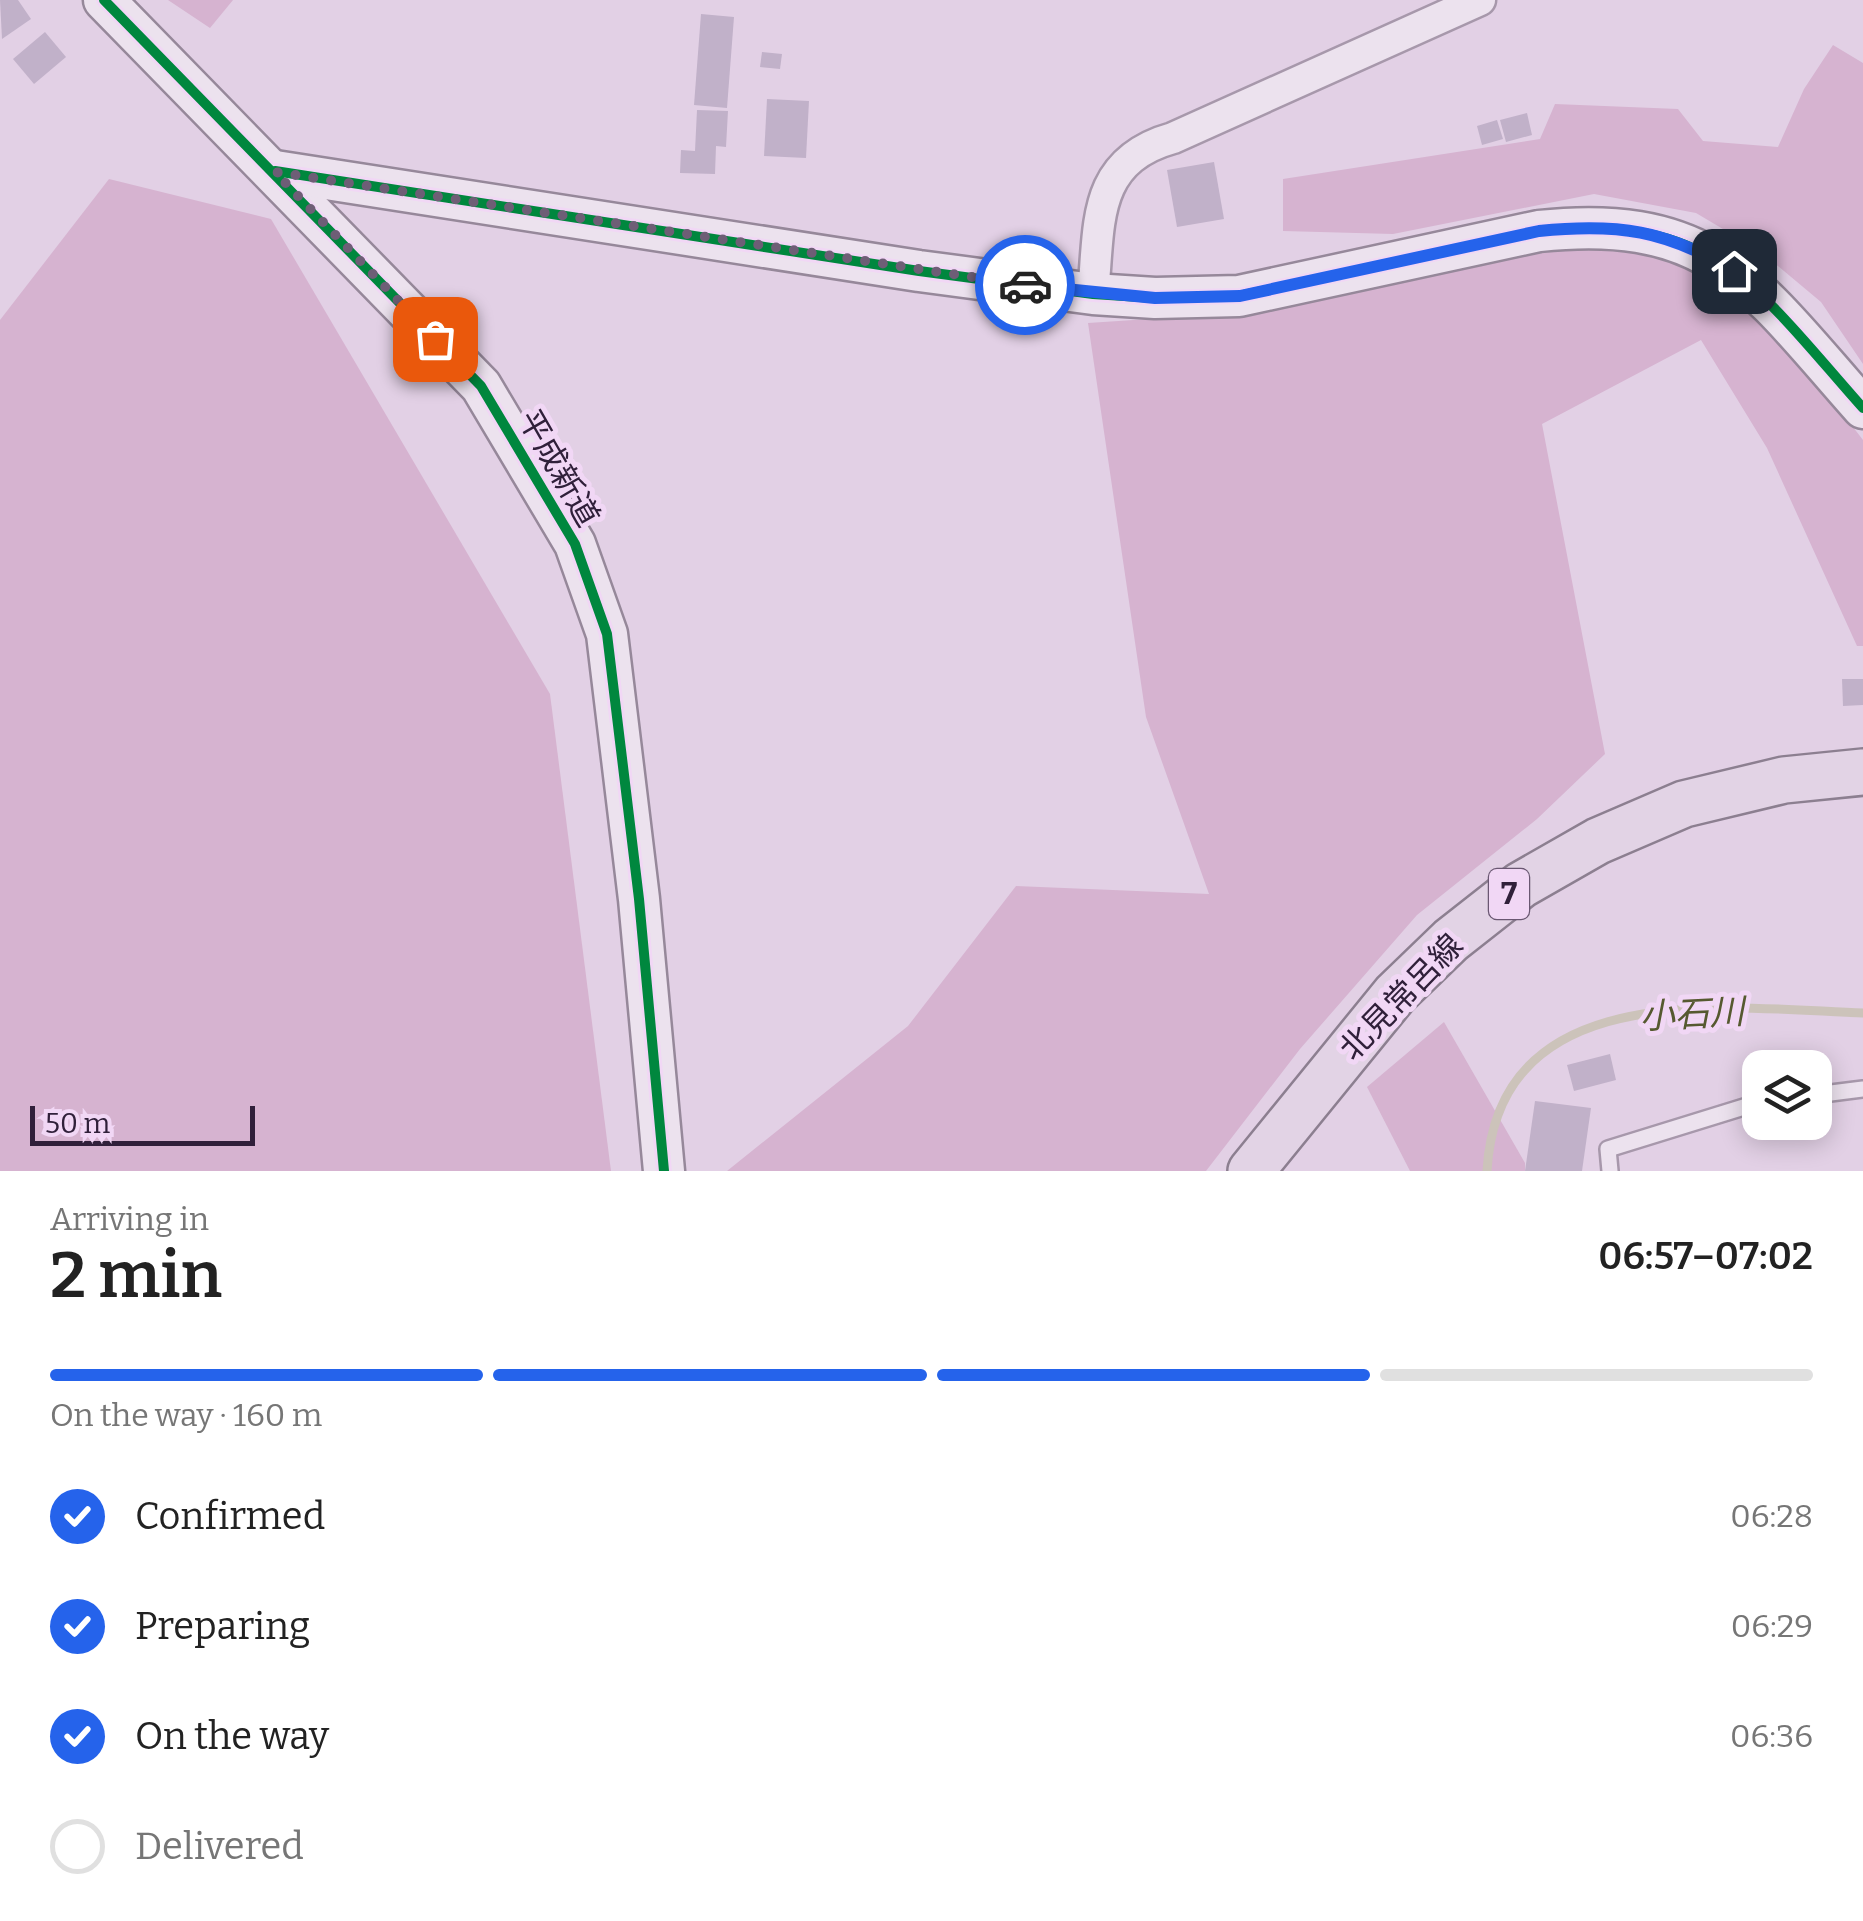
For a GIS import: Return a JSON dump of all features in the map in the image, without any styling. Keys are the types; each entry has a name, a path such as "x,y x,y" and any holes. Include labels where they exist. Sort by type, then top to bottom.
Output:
{"main road":[{"name":"北見常呂線","path":"1252,1171 1395,994 1451,940 1521,885 1598,841 1684,804 1784,780 1863,772"}],"street":[{"name":"平成新道","path":"104,0 482,386 575,544 608,634 639,899 664,1171"},
{"path":"1093,294 1102,197 1116,172 1150,144 1173,138 1480,0"},
{"path":"275,172 920,271 1093,294 1155,298 1240,296 1539,231 1587,226 1620,228 1680,242 1734,271 1756,289 1863,408"}],"lane":[{"path":"1832,1093 1863,1089"},
{"path":"1610,1171 1608,1148 1742,1107"}],"shaded area":[{"path":"168,0 233,0 210,28"},
{"path":"1833,45 1863,63 1863,364 1821,302 1760,251 1696,213 1594,194 1393,234 1283,231 1283,179 1540,139 1555,104 1678,109 1703,141 1778,147 1804,89"},
{"path":"109,179 271,219 550,694 611,1171 0,1171 0,320"},
{"path":"1597,242 1676,254 1731,287 1806,366 1863,440 1863,646 1857,646 1767,448 1701,340 1542,424 1605,754 1537,819 1417,915 1300,1049 1206,1171 727,1171 908,1026 1016,886 1209,894 1146,717 1088,323 1240,313"},
{"path":"1444,1022 1525,1163 1525,1171 1410,1171 1367,1087"}],"building":[{"path":"0,0 18,0 31,19 2,39"},
{"path":"701,14 734,17 727,108 694,105"},
{"path":"45,32 66,57 34,84 13,59"},
{"path":"762,52 782,54 780,69 760,67"},
{"path":"767,99 809,101 806,158 764,156"},
{"path":"697,110 728,111 726,147 716,146 715,174 680,173 681,150 695,151"},
{"path":"1527,113 1532,135 1506,142 1500,120"},
{"path":"1497,120 1503,139 1482,145 1477,126"},
{"path":"1214,162 1224,219 1177,227 1167,170"},
{"path":"1842,679 1863,679 1863,705 1843,706"},
{"path":"1610,1054 1616,1080 1574,1091 1567,1065"},
{"path":"1535,1101 1591,1108 1582,1171 1525,1171"}],"waterway":[{"name":"小石川","path":"1487,1171 1501,1108 1532,1063 1575,1034 1629,1017 1688,1009 1863,1013"}],"cycle path":[{"path":"104,0 481,386 575,544 607,634 639,899 664,1171"},
{"path":"275,171 919,271 1093,294 1155,298 1239,296 1539,231 1599,228 1649,234 1691,247 1727,268 1792,327 1863,408"}],"way so far":[{"path":"435,339 275,172 1025,285"}],"route":[{"path":"1025,285 1155,298 1240,296 1539,231 1587,226 1654,233 1708,255 1734,271"}]}
